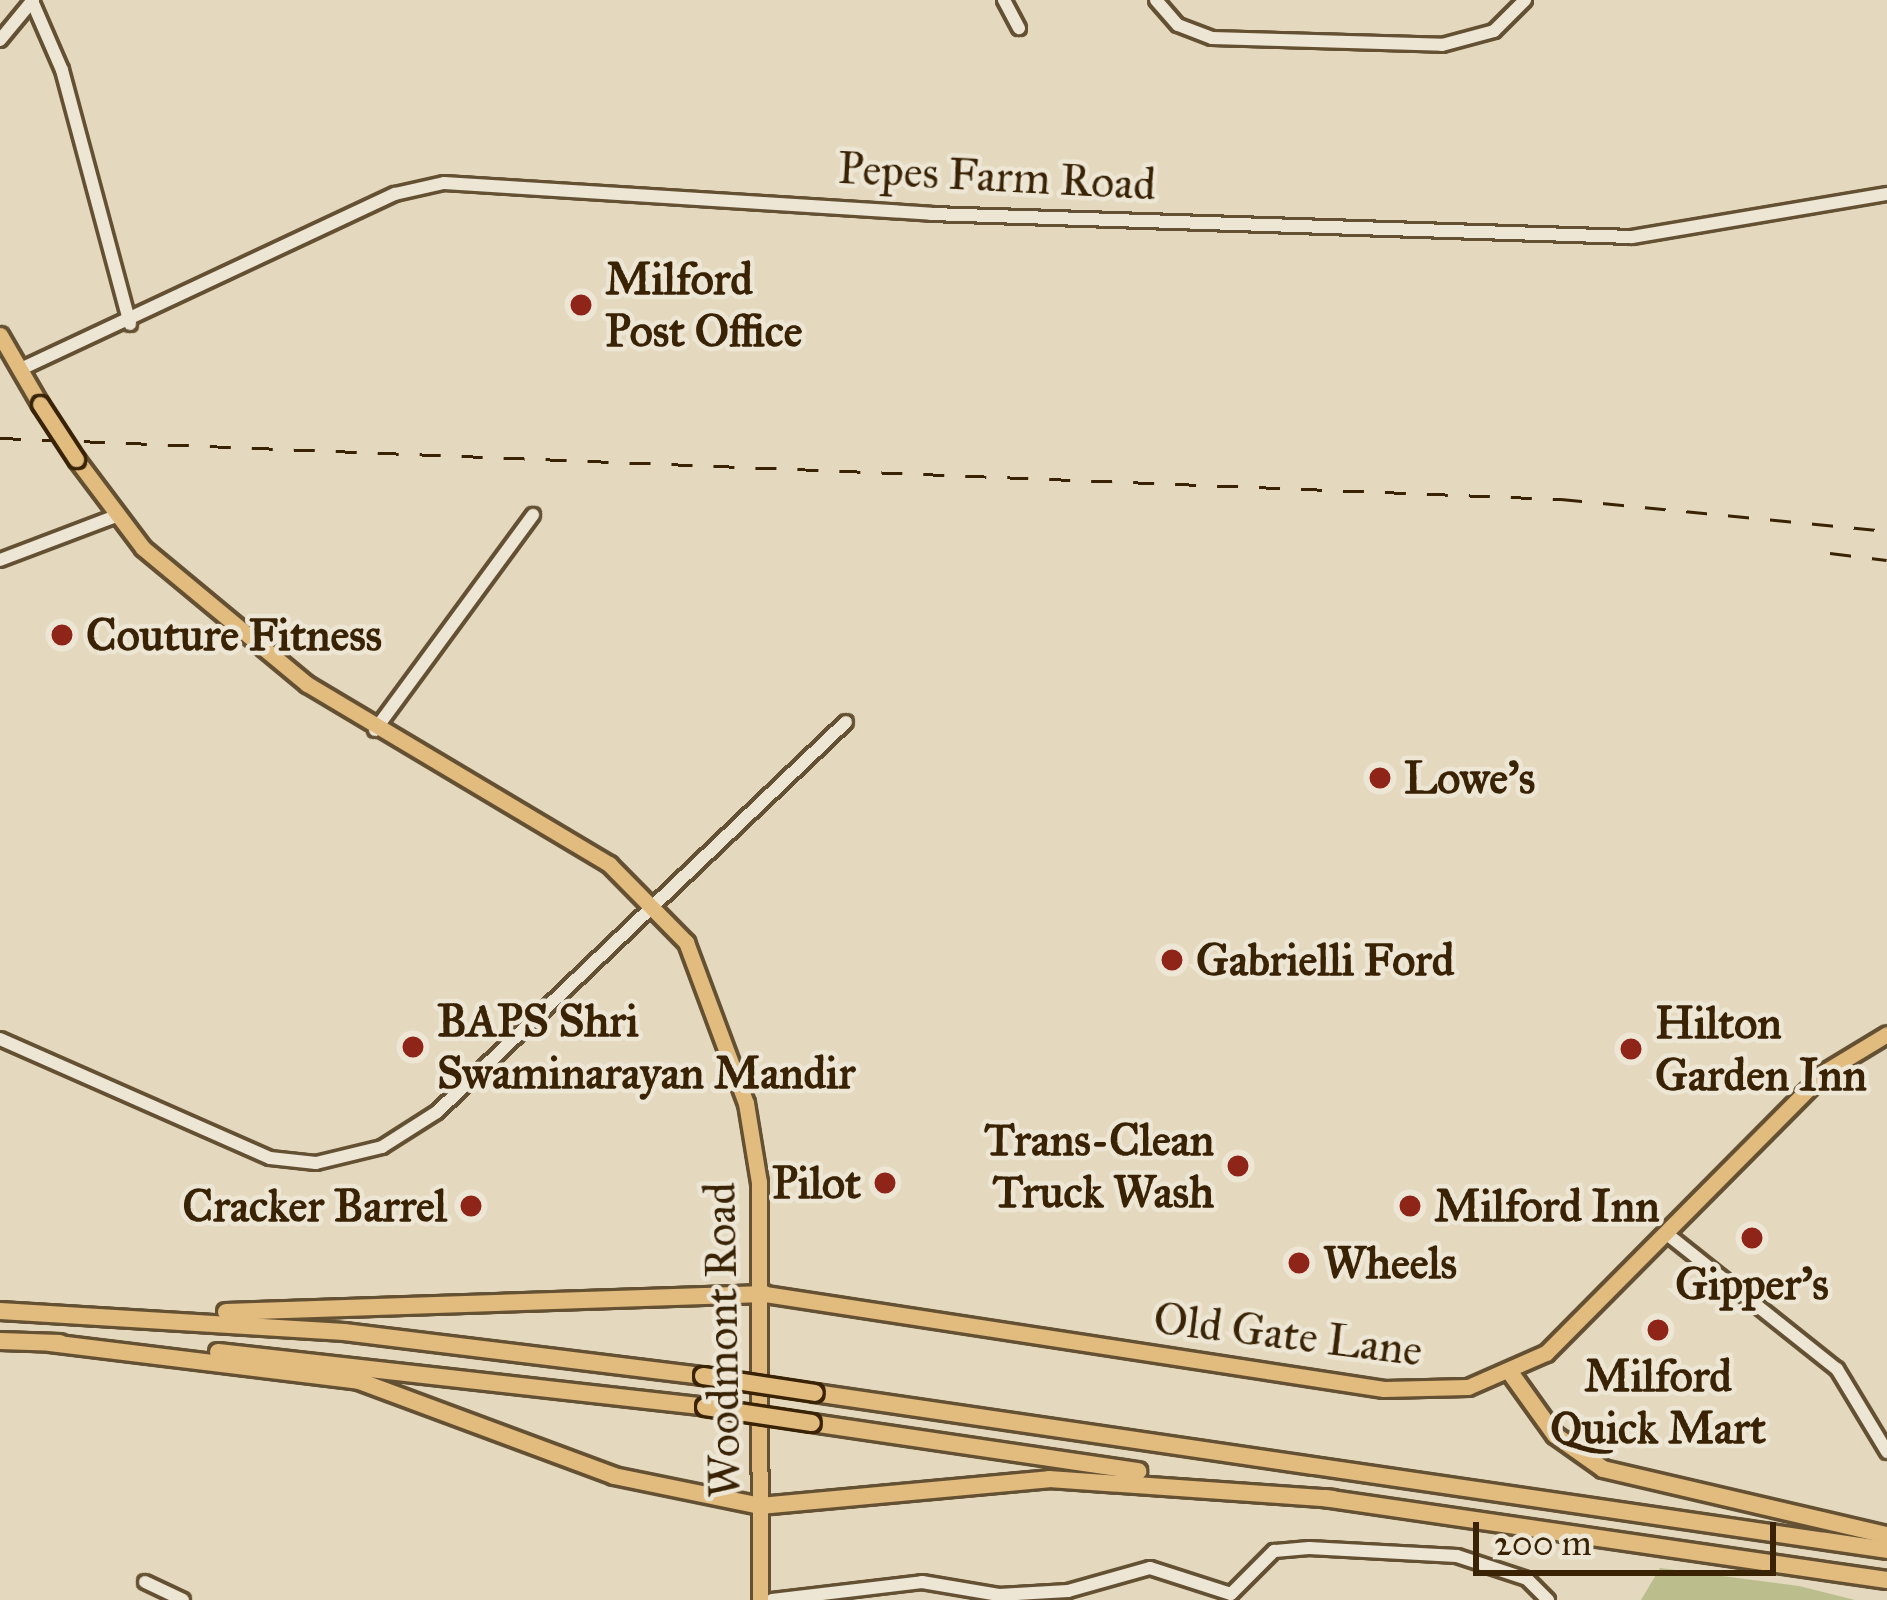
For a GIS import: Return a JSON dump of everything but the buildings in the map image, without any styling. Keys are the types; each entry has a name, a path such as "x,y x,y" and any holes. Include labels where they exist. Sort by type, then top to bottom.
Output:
{"highway":[{"path":"123,1316 765,1294"},
{"path":"0,1311 123,1316 703,1376 1879,1541"},
{"path":"0,1342 381,1366 812,1423 1879,1579"},
{"path":"50,1343 359,1381 614,1475 760,1506 1049,1479 1332,1499"},
{"path":"1512,1375 1555,1435 1603,1469 1879,1541"}],"main road":[{"name":"Woodmont Road","path":"0,335 113,517 374,731 609,864 654,903 707,981 746,1103 765,1294 760,1600"},
{"path":"1512,1375 1667,1234 1826,1071 1887,1034"},
{"name":"Old Gate Lane","path":"765,1294 1384,1389 1512,1375"}],"street":[{"path":"0,40 33,0 62,70 130,323 21,368"},
{"path":"1004,0 1019,28"},
{"path":"1156,0 1178,25 1212,38 1442,45 1494,31 1525,0"},
{"name":"Pepes Farm Road","path":"130,323 395,194 444,183 931,214 1632,236 1887,194"},
{"path":"374,731 533,515"},
{"path":"0,560 113,517"},
{"path":"0,1039 244,1150 341,1160 437,1112 846,722"},
{"path":"1667,1234 1837,1369 1887,1452"},
{"path":"772,1600 922,1582 999,1595 1068,1591 1150,1568 1231,1594 1274,1551 1309,1548 1457,1556 1527,1579 1548,1600"},
{"path":"145,1582 183,1600"}],"green space":[{"path":"1660,1568 1799,1586 1855,1600 1641,1600"}],"railway":[{"path":"0,438 1561,499 1887,531"},
{"path":"1830,553 1887,560"}],"place":[{"name":"Milford Post Office","path":"581,305"},
{"name":"Couture Fitness","path":"62,635"},
{"name":"Lowe's","path":"1380,778"},
{"name":"Gabrielli Ford","path":"1172,960"},
{"name":"BAPS Shri Swaminarayan Mandir","path":"413,1047"},
{"name":"Hilton Garden Inn","path":"1631,1049"},
{"name":"Trans-Clean Truck Wash","path":"1238,1166"},
{"name":"Pilot","path":"885,1183"},
{"name":"Cracker Barrel","path":"471,1206"},
{"name":"Milford Inn","path":"1410,1206"},
{"name":"Gipper's","path":"1752,1238"},
{"name":"Wheels","path":"1299,1263"},
{"name":"Milford Quick Mart","path":"1658,1330"}]}
